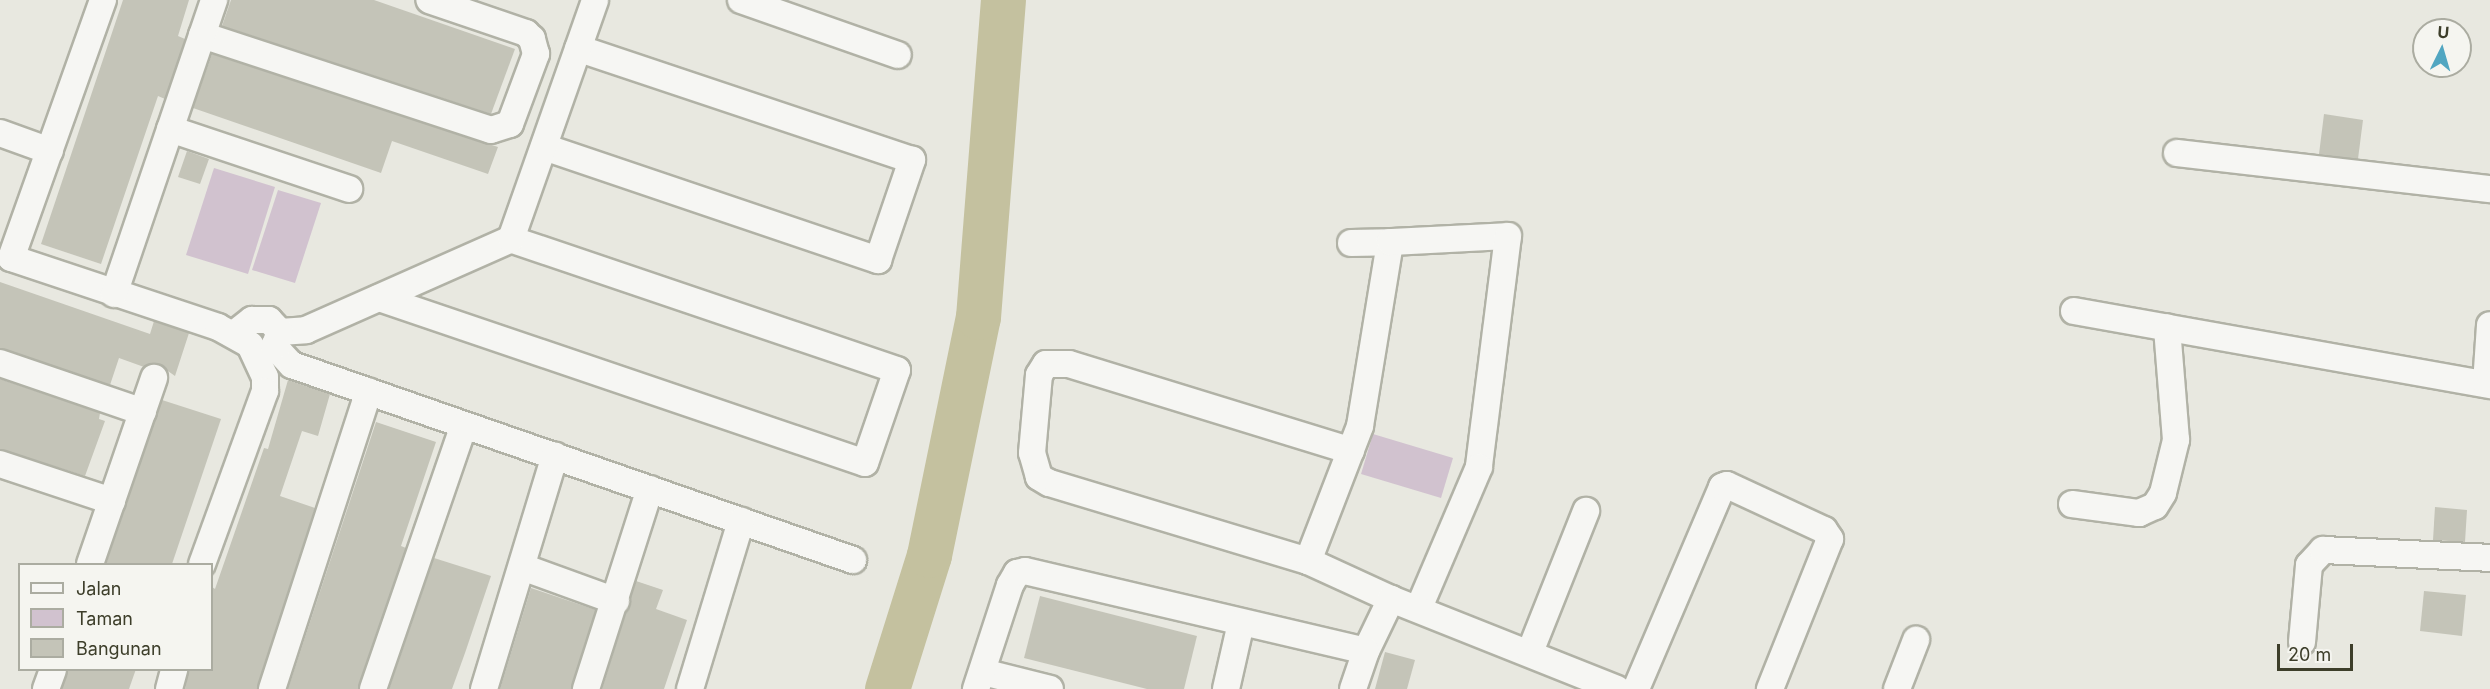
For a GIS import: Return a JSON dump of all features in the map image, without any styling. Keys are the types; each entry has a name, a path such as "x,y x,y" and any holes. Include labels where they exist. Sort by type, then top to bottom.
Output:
{"street":[{"path":"103,0 50,151 5,256 234,334 250,345 271,347 306,330 512,239 897,370 865,463 379,298"},
{"path":"114,294 214,0"},
{"path":"202,35 499,130 510,124 536,54 535,45 526,33 487,9 429,0"},
{"path":"512,239 595,0"},
{"path":"741,0 898,55"},
{"path":"544,147 878,260 912,160 578,48"},
{"path":"170,129 349,189"},
{"path":"0,133 50,151"},
{"path":"2177,153 2490,189"},
{"path":"1351,243 1508,236 1479,467 1419,608"},
{"path":"1308,561 1360,426 1390,242"},
{"path":"2074,311 2488,384 2490,325"},
{"path":"202,563 265,391 271,347 269,320 252,320 234,334"},
{"path":"2072,504 2139,513 2155,506 2163,493 2176,440 2167,327"},
{"path":"271,347 292,365 853,560"},
{"path":"0,363 142,412"},
{"path":"1351,451 1070,364 1046,364 1039,375 1032,461 1044,480 1308,561 1391,599 1530,652 1617,689"},
{"path":"90,563 154,378"},
{"path":"272,689 369,392"},
{"path":"373,689 464,425"},
{"path":"484,689 555,456"},
{"path":"0,464 112,501"},
{"path":"1636,689 1722,487 1727,485 1824,530 1830,539 1770,689"},
{"path":"586,689 650,489"},
{"path":"1530,652 1586,511"},
{"path":"690,689 741,521"},
{"path":"2302,642 2307,574 2313,558 2323,550 2490,558"},
{"path":"522,567 616,601"},
{"path":"1050,689 980,680 1010,585 1020,572 1037,572 1240,623 1366,651"},
{"path":"1353,689 1366,651 1391,599"},
{"path":"1226,689 1240,623"},
{"path":"1897,689 1916,640"},
{"path":"46,689 52,671"},
{"path":"169,689 174,671"}],"green space":[{"path":"214,168 275,187 248,274 186,255"},
{"path":"278,190 321,203 295,283 252,270"},
{"path":"1373,434 1453,458 1441,498 1361,474"}],"building":[{"path":"123,0 189,0 178,36 185,39 165,99 158,96 101,264 41,244"},
{"path":"231,0 374,0 515,49 491,114 222,26"},
{"path":"212,54 498,147 488,174 392,141 381,173 193,108"},
{"path":"2324,114 2363,120 2358,159 2319,154"},
{"path":"187,151 209,159 200,184 178,177"},
{"path":"0,282 150,334 154,321 189,333 175,376 158,364 144,367 119,358 110,385 0,348"},
{"path":"0,379 100,413 99,419 105,421 85,476 0,449"},
{"path":"288,380 330,394 318,436 302,431 280,496 315,508 257,689 185,689 189,671 213,671 213,588 215,589 264,448 268,449"},
{"path":"162,400 221,419 172,563 106,563"},
{"path":"376,422 436,442 401,546 406,548 358,689 288,689"},
{"path":"2435,507 2467,510 2465,542 2433,540"},
{"path":"434,558 491,576 465,653 452,689 389,689"},
{"path":"636,581 663,590 656,609 687,620 664,689 602,689"},
{"path":"531,588 596,610 571,689 500,689"},
{"path":"2424,591 2466,595 2462,636 2420,631"},
{"path":"1040,596 1197,636 1184,689 1147,689 1024,658"},
{"path":"1385,652 1415,660 1407,689 1375,689"},
{"path":"67,671 135,671 129,689 62,689"}],"waterway":[{"path":"887,689 929,555 978,317 1003,0"}]}
